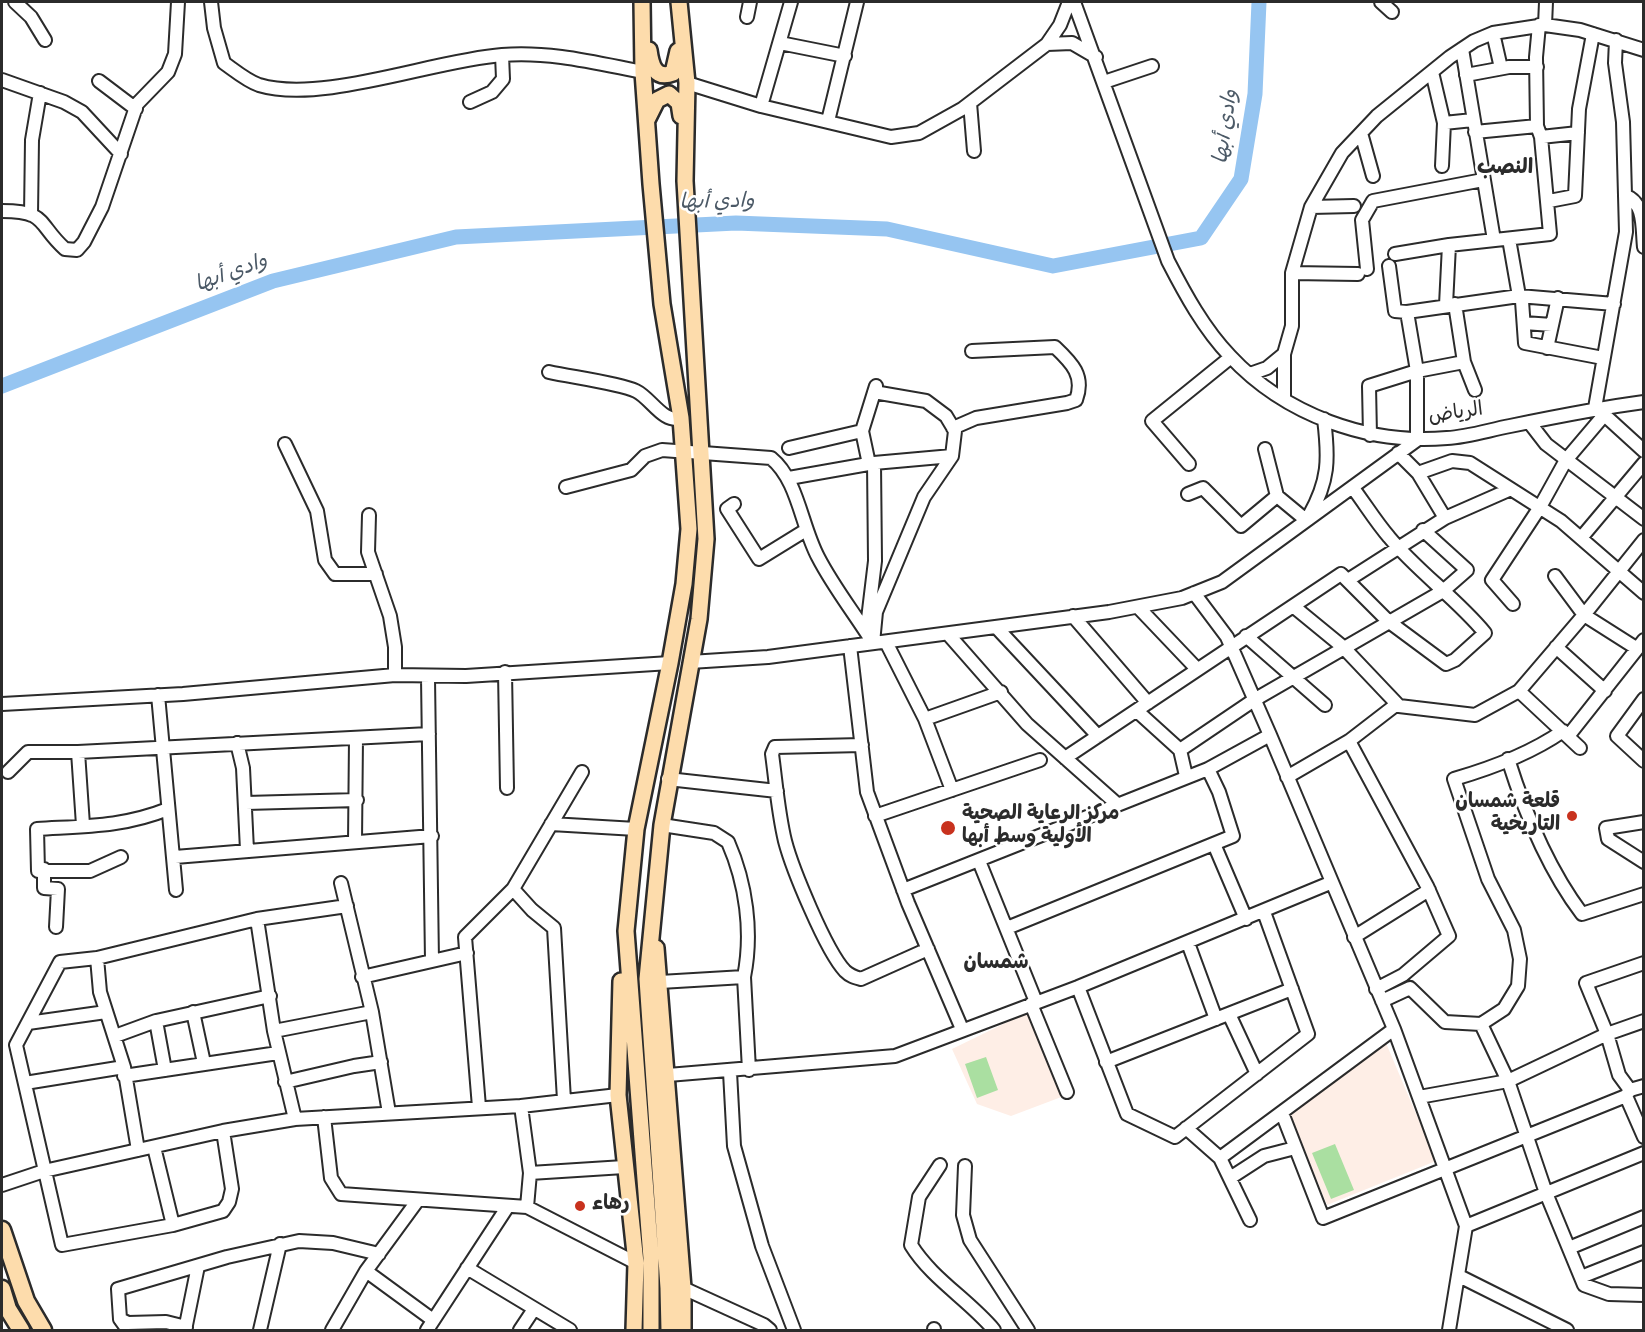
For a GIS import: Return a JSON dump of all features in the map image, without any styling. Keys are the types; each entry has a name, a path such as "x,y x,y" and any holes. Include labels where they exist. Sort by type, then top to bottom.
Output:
{"highway":[{"path":"2,1230 26,1301 43,1330"},
{"path":"2,1289 21,1330"}],"main road":[{"path":"634,1330 636,1263 618,1095 620,998 636,830 684,584 689,529 692,302 685,181 687,83 679,2"},
{"path":"642,5 653,68 658,74 666,76 674,73 677,66 681,24"},
{"path":"642,5 646,122 662,304 681,418 691,451 704,478 706,539 699,619 668,779 651,918 647,978 669,1330"},
{"path":"646,122 662,95 669,94 675,98 679,103 685,149"},
{"path":"651,918 660,982 668,1075 683,1288 683,1330"},
{"path":"626,930 651,1258 651,1330"},
{"path":"618,1095 645,1199"},
{"path":"662,1203 669,1114"}],"street":[{"path":"15,2 31,16 45,40"},
{"path":"2,211 31,215 40,219 65,249 77,250 84,242 102,207 136,109 145,94 168,72 175,54 178,2"},
{"path":"211,2 214,28 224,63 256,85 281,90 341,86 502,55 568,57 643,72"},
{"path":"747,17 750,2"},
{"path":"761,106 791,2"},
{"path":"828,121 857,2"},
{"path":"687,83 761,106 891,137 919,132 970,103 1047,44 1072,2"},
{"name":"الرياض","path":"1072,2 1096,57 1153,224 1168,261 1200,316 1231,357 1250,374 1284,398 1324,419 1370,435 1417,440 1450,438 1644,402"},
{"path":"1381,2 1392,12"},
{"path":"1395,254 1449,244 1550,234 1549,201 1539,131 1537,67 1546,2"},
{"path":"1284,398 1284,354 1292,326 1292,273 1311,207 1342,153 1377,116 1462,49 1493,33 1542,25 1593,34 1644,50"},
{"path":"1493,33 1500,68"},
{"path":"1549,201 1575,196 1579,109 1593,34"},
{"path":"1513,604 1492,580 1540,507 1566,460 1600,411 1604,358 1626,232 1623,122 1615,63 1616,40"},
{"path":"780,43 845,56"},
{"path":"1047,44 1072,43 1096,57"},
{"path":"1462,49 1494,240"},
{"path":"470,102 492,92 503,79 502,55"},
{"path":"1104,82 1152,66"},
{"path":"1466,75 1500,68 1537,67"},
{"path":"1432,72 1444,123 1442,166"},
{"path":"2,80 64,102 90,118 121,154"},
{"path":"99,81 136,109"},
{"path":"31,215 32,140 40,93"},
{"path":"970,103 975,151"},
{"path":"1444,123 1578,134"},
{"path":"1361,133 1373,176"},
{"path":"1292,273 1362,271 1362,220 1373,201 1483,180"},
{"path":"1626,196 1633,198 1640,209 1644,247"},
{"path":"1311,207 1354,206"},
{"path":"1509,239 1520,296 1525,344 1604,358"},
{"path":"1449,244 1450,305 1464,362 1475,390"},
{"path":"1389,266 1395,311 1407,312 1520,296 1614,304"},
{"path":"1547,348 1558,298"},
{"path":"690,662 768,657 850,646 875,639 948,634 1138,607 1182,598 1222,582 1417,440 1417,371 1407,312"},
{"path":"1524,323 1552,325"},
{"path":"953,428 976,418 1067,403 1076,400 1080,388 1078,374 1055,347 972,351"},
{"path":"1250,374 1267,368 1284,354"},
{"path":"1189,464 1152,421 1231,357"},
{"path":"1370,435 1369,386 1417,371 1464,362"},
{"path":"549,372 636,391 668,418 675,420 681,418"},
{"path":"875,389 926,401 946,416 955,431 952,456 924,497 876,612 875,639 872,464 862,431 875,389"},
{"path":"1600,411 1644,451"},
{"path":"1306,520 1321,494 1327,473 1324,419"},
{"path":"1529,422 1546,444 1644,519"},
{"path":"789,448 862,431"},
{"path":"285,444 317,511 325,560 335,574 375,574"},
{"path":"1264,449 1277,496 1306,520"},
{"path":"566,487 631,470 645,456 662,450 771,458 789,478 806,530 834,587 875,639 926,718 952,790"},
{"path":"1398,453 1418,473 1445,518"},
{"path":"789,478 872,464 952,456"},
{"path":"1418,473 1461,460 1540,507 1581,538 1644,593"},
{"path":"1581,538 1644,462"},
{"path":"1188,494 1203,488 1241,526 1277,496"},
{"path":"1065,758 1341,574 1388,621 1446,664 1455,660 1485,633 1455,599 1443,591 1398,547 1353,488"},
{"path":"1348,580 1423,530 1511,489"},
{"path":"734,504 727,509 759,559 806,530"},
{"path":"369,515 368,552 390,616 395,647 394,675"},
{"path":"1180,750 1254,700 1443,591 1467,570 1423,530"},
{"path":"1293,606 1343,647 1397,704 1445,713 1475,715 1519,691 1644,540"},
{"path":"1379,995 1410,988 1445,1022 1481,1023 1504,1009 1518,986 1520,959 1514,930 1488,879 1454,779 1494,768 1508,759 1566,733 1605,691 1641,644 1584,615 1555,576"},
{"path":"1194,593 1230,646 1270,735 1330,883 1394,1029 1466,1226 1449,1330"},
{"path":"1138,607 1197,669"},
{"path":"1073,616 1142,707 1180,750 1186,776"},
{"path":"996,627 1098,736"},
{"path":"948,634 1027,724 1117,804"},
{"path":"1246,636 1325,705"},
{"path":"850,646 867,792 903,890 962,1029"},
{"path":"1556,647 1605,691"},
{"path":"2,704 158,695 394,675 428,678 670,663"},
{"path":"505,672 507,788"},
{"path":"428,678 432,960"},
{"path":"1519,691 1580,748"},
{"path":"926,718 1001,692"},
{"path":"158,695 176,890"},
{"path":"1644,699 1617,736 1644,761"},
{"path":"1287,777 1349,741 1397,704"},
{"path":"8,772 28,752 78,752 429,734"},
{"path":"903,890 1186,776 1208,770 1270,735"},
{"path":"355,842 356,738"},
{"path":"1349,741 1429,890 1449,936 1379,995"},
{"path":"237,743 243,768 247,850"},
{"path":"862,745 829,743 775,747 772,754 786,844 806,898 842,969 850,976 861,979 928,950"},
{"path":"78,752 83,825"},
{"path":"1508,759 1531,820 1562,887 1582,914 1644,894"},
{"path":"875,816 1040,760"},
{"path":"1007,928 1233,836 1219,792 1208,770"},
{"path":"479,1107 465,937 513,889 582,772"},
{"path":"668,779 777,790"},
{"path":"246,803 357,800"},
{"path":"121,857 90,871 44,869 38,871 37,829 139,820 168,809"},
{"path":"1644,822 1606,828 1608,839 1644,862"},
{"path":"551,825 636,830"},
{"path":"662,825 714,833 728,842 742,883 747,921 748,956 744,977 749,1070"},
{"path":"174,857 432,836"},
{"path":"1214,844 1246,919"},
{"path":"979,861 1007,928 1067,1092"},
{"path":"44,869 44,888 58,889 56,927"},
{"path":"342,883 362,977 372,1012 389,1113"},
{"path":"668,1075 730,1072 894,1056 1078,987 1330,883"},
{"path":"513,889 532,910 554,928 564,1100"},
{"path":"1354,937 1429,890"},
{"path":"223,1131 232,1190 230,1202 223,1211 173,1226 62,1245 16,1045 60,962 97,958 257,919 347,906"},
{"path":"1078,987 1127,1114 1175,1137 1308,1034 1264,912"},
{"path":"257,919 278,1053 295,1119"},
{"path":"1188,942 1216,1019"},
{"path":"362,977 467,953"},
{"path":"97,958 106,1012 124,1072 138,1150"},
{"path":"1644,963 1586,983 1644,1137"},
{"path":"660,982 744,977"},
{"path":"1106,1062 1292,989"},
{"path":"115,1036 156,1021 270,996"},
{"path":"28,1023 106,1012"},
{"path":"193,1012 204,1063"},
{"path":"274,1031 372,1012"},
{"path":"1229,1014 1257,1074"},
{"path":"156,1021 165,1070"},
{"path":"1419,1097 1508,1081 1607,1034 1644,1021"},
{"path":"1481,1023 1508,1081 1546,1193 1584,1285 1609,1294 1644,1295"},
{"path":"1220,1158 1394,1029"},
{"path":"25,1083 165,1070 278,1053"},
{"path":"285,1082 381,1062"},
{"path":"730,1072 734,1146 765,1256 794,1330"},
{"path":"1282,1113 1323,1218 1644,1086"},
{"path":"2,1185 44,1171 223,1131 295,1119 521,1106 618,1095"},
{"path":"521,1106 530,1173 527,1207"},
{"path":"324,1117 331,1178 341,1194 527,1207 636,1263"},
{"path":"1186,1128 1220,1158 1250,1220"},
{"path":"154,1147 173,1226"},
{"path":"1230,1178 1264,1156 1295,1148"},
{"path":"1466,1226 1644,1153"},
{"path":"940,1165 919,1197 911,1245 921,1261 976,1309 994,1330"},
{"path":"965,1166 963,1215 970,1240 1028,1330"},
{"path":"530,1173 624,1167"},
{"path":"332,1330 366,1271 418,1200"},
{"path":"366,1271 430,1325 508,1206"},
{"path":"1569,1248 1644,1217"},
{"path":"128,1330 120,1319 118,1289 280,1244 299,1241 333,1243 379,1254"},
{"path":"260,1330 280,1244"},
{"path":"1581,1277 1644,1252"},
{"path":"120,1319 128,1323 166,1322 186,1329 198,1266"},
{"path":"467,1268 570,1330"},
{"path":"1459,1276 1567,1330"},
{"path":"683,1288 747,1325 764,1325 770,1330"},
{"path":"520,1330 534,1309"}],"shaded area":[{"path":"1030,1011 1064,1096 1011,1116 977,1104 952,1049"},
{"path":"1386,1043 1436,1161 1327,1205 1290,1114"}],"green space":[{"path":"986,1057 998,1090 977,1098 965,1064"},
{"path":"1335,1144 1354,1190 1331,1199 1312,1153"}],"waterway":[{"name":"وادي أبها","path":"2,386 273,281 456,237 736,223 887,229 1053,266 1201,238 1241,179 1255,94 1259,2"}],"place":[{"name":"قلعة شمسان التاريخية","path":"1572,816"},
{"name":"مركز الرعاية الصحية الأولية وسط أبها","path":"948,828"},
{"name":"رهاء","path":"580,1206"}],"district":[{"name":"النصب","path":"1505,170"},
{"name":"شمسان","path":"996,965"}]}
